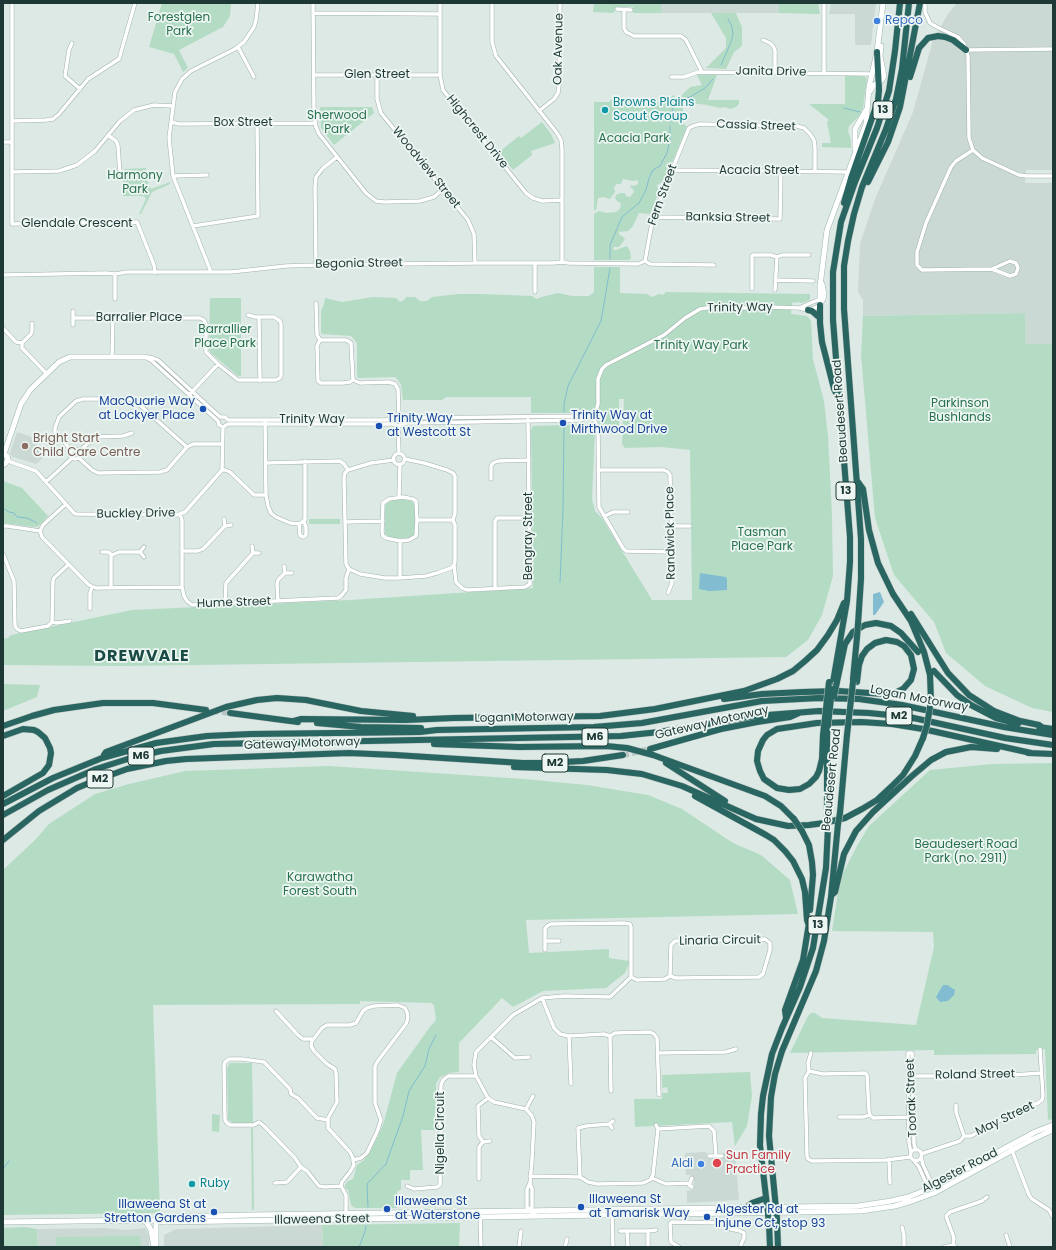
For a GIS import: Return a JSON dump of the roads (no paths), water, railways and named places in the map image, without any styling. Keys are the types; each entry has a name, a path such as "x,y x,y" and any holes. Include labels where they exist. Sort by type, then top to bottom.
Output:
{"highway":[{"name":"13","path":"841,222 885,103 891,80 900,3"},
{"name":"13","path":"862,187 886,129 896,99 902,69 909,3"},
{"path":"903,97 920,3"},
{"path":"862,187 869,181 888,142 919,48 928,38 938,36 953,40 966,50"},
{"path":"841,222 841,215 848,187 878,101 879,90 877,52"},
{"name":"Beaudesert Road","path":"778,1247 777,1210 769,1136 773,1085 782,1051 820,956 827,926 847,735 855,682 861,560 857,480 844,305 844,279 848,241 862,187"},
{"name":"Beaudesert Road","path":"770,1247 768,1210 760,1146 762,1104 769,1064 777,1039 805,976 816,934 826,868 828,827 825,735 849,584 850,537 832,306 833,272 841,222"},
{"path":"820,302 820,318 824,347 834,389 839,398"},
{"path":"808,310 820,318"},
{"path":"486,762 494,766 520,768 626,772 666,780 762,821 788,826 814,825 845,818 869,806 892,786 910,764 923,738 931,702 930,674 924,652 911,621 886,583 878,563 869,530 863,489 857,480"},
{"path":"294,721 301,719 406,720 600,716 655,709 744,691 786,675 817,650 833,628 842,609 849,584"},
{"path":"898,602 907,609 915,620 948,673 969,695 1003,715 1020,721 1039,725 1043,728"},
{"path":"918,652 901,633 891,626 876,623 865,625 853,632 845,644 833,680 825,735 822,759 816,777 809,784 800,789 789,790 777,788 764,779 757,761 758,751 763,740 772,732 783,727 817,723 857,722 892,724 923,729 1031,753"},
{"path":"710,698 716,700 762,694 803,692 890,694 903,689 911,680 914,669 912,655 904,646 897,642 886,640 874,643 862,656 855,682"},
{"path":"934,671 957,695 979,710 1006,721 1053,729"},
{"path":"102,758 106,752 226,707 266,699 287,698 306,700 361,711 454,718"},
{"name":"Logan Motorway","path":"3,804 53,778 102,758 156,743 207,736 420,732 437,730 610,726 656,720 762,701 825,698 859,699 902,705 1004,727 1053,735"},
{"path":"3,726 50,711 102,703 153,704 206,710"},
{"name":"Logan Motorway","path":"3,815 48,790 90,771 134,757 168,750 199,746 232,744 621,736 677,729 755,716 802,711 841,711 896,715 1005,738 1053,745"},
{"name":"Gateway Motorway","path":"652,752 734,726 790,717 802,711"},
{"name":"Gateway Motorway","path":"230,713 361,727 425,728 437,730"},
{"path":"3,736 23,729 34,730 45,738 51,753 49,764 43,773 3,796"},
{"path":"387,741 400,744 527,747 606,746 652,752 765,796 781,806 794,819 802,831 809,845 813,869 809,926 803,960 785,1010 786,1018"},
{"path":"831,897 835,892 844,854 856,830 890,796 931,760 946,752 971,747 1053,754"},
{"path":"652,752 655,758 677,769 705,790 730,804 734,810"},
{"name":"Gateway Motorway","path":"3,840 12,831 39,811 77,788 127,769 166,761 349,753 389,754 486,762 562,763 623,755"},
{"path":"666,780 671,786 697,797 729,814 766,835 779,845 793,861 802,879 809,926"},
{"path":"746,1208 752,1203 766,1198"}],"main road":[{"path":"820,302 823,299 824,294 822,281 827,230 847,172 866,124 870,91 869,87 877,52 883,3"},
{"path":"870,91 874,85 883,78 884,74 880,56 886,3"},
{"path":"855,152 856,126 867,108"},
{"path":"855,133 863,132"},
{"path":"3,465 8,461 8,458 4,454 21,404 30,390 59,362 70,357 145,357"},
{"name":"Algester Road","path":"777,1210 872,1205 932,1191 1011,1148 1035,1132 1053,1124"},
{"name":"Algester Road","path":"1011,1148 1053,1130"},
{"name":"Illaweena Street","path":"3,1222 316,1220 346,1216 521,1211 529,1208 537,1211 612,1213"},
{"name":"Illaweena Street","path":"655,1212 746,1208 768,1210"},
{"name":"Illaweena Street","path":"156,1220 164,1217 250,1215 313,1214 346,1216 480,1218 543,1217 612,1213 777,1210"},
{"path":"313,1214 316,1220"},
{"path":"250,1215 250,1221"},
{"path":"143,1220 147,1223 151,1230 155,1247"},
{"path":"155,1247 156,1220"}],"street":[{"path":"12,3 12,172 48,172 78,165 95,151 120,121 134,110 154,105 173,106"},
{"path":"12,121 53,119 93,75 119,59 135,3"},
{"path":"212,272 173,176 169,138 175,92 178,84 186,74 238,47 244,42 254,27 258,3"},
{"path":"313,3 314,122 319,134 366,193 376,201 420,201 434,197 443,189"},
{"name":"Highcrest Drive","path":"440,3 440,75 443,90 526,193 533,198 542,201 562,200"},
{"path":"492,3 492,42 496,56 557,133 560,140 562,149 562,262"},
{"name":"Oak Avenue","path":"539,111 558,93 560,3"},
{"path":"925,3 925,12 930,23 958,37 964,44 968,56 969,138 973,150 982,158 1019,174 1027,176 1053,176"},
{"path":"824,4 824,73"},
{"path":"617,10 631,10"},
{"path":"624,10 624,28 626,32 634,36 680,36 686,40 702,72"},
{"path":"313,13 440,14"},
{"path":"763,40 773,46 775,72"},
{"path":"72,43 69,50 65,76 80,89"},
{"path":"238,47 254,77"},
{"path":"966,50 1053,49"},
{"name":"Janita Drive","path":"671,77 684,77 695,72 872,74"},
{"name":"Glen Street","path":"314,75 440,75"},
{"name":"Woodview Street","path":"377,75 377,99 381,113 468,220 474,234 475,263"},
{"name":"Box Street","path":"171,122 179,124 314,122"},
{"path":"193,226 258,216 257,123"},
{"name":"Cassia Street","path":"688,131 693,126 700,124 797,126 804,128 814,140 816,148 815,171"},
{"name":"Fern Street","path":"645,261 653,217 688,131"},
{"path":"108,135 116,141 118,146 120,174"},
{"path":"3,142 12,142"},
{"path":"973,150 956,161 951,167 926,223 917,252 917,265 922,270 992,269 1010,276 1016,274 1018,268 1016,263 1010,261 992,269"},
{"path":"316,265 316,178 323,168 337,157"},
{"name":"Acacia Street","path":"672,170 847,172"},
{"name":"Banksia Street","path":"653,217 780,219 781,171"},
{"name":"Glendale Crescent","path":"12,172 12,224 137,222 154,265 155,273"},
{"path":"173,176 207,175"},
{"path":"752,289 753,254 772,255 776,257 782,255 809,255"},
{"path":"775,290 776,257"},
{"name":"Begonia Street","path":"3,275 115,274 127,272 231,272 286,266 316,265 562,262 638,264 645,261 650,264 714,265"},
{"path":"535,263 535,292"},
{"path":"115,274 115,299"},
{"path":"775,280 813,281"},
{"path":"808,310 815,308 820,302"},
{"name":"Trinity Way","path":"799,308 820,302"},
{"path":"316,303 317,335 320,340"},
{"name":"Trinity Way","path":"265,422 398,425 415,422 528,419 592,415 596,411 598,404 598,379 602,369 612,361 638,350 664,335 694,312 710,307 720,306 744,308 799,308 808,310"},
{"path":"73,311 73,325"},
{"path":"248,315 259,317 260,381"},
{"name":"Barralier Place","path":"73,318 200,318 204,320 206,324 206,352 218,364 238,380 276,380 281,376 281,324 280,321 274,317 259,317"},
{"path":"112,357 113,318"},
{"path":"22,343 31,334 32,323"},
{"path":"3,328 16,342 22,343"},
{"path":"320,340 317,346 318,381 321,383 343,383 353,380 360,383 396,384 398,388 399,417 403,422 398,425"},
{"path":"320,340 346,340 351,343 353,380"},
{"path":"22,343 22,348 47,374"},
{"path":"145,357 191,393 219,419 219,425 223,427"},
{"path":"191,393 218,364"},
{"path":"72,451 55,432 55,428 58,417 76,400 83,399 133,399 187,447"},
{"path":"592,415 598,428 598,503 623,548 626,550 671,552"},
{"name":"Trinity Way","path":"219,419 225,417 228,422 265,422 387,420 399,417 528,419"},
{"path":"399,417 393,421 398,425 399,453"},
{"name":"Bengray Street","path":"405,459 434,466 453,473 455,479 455,513 453,520 456,525 456,561 454,565 456,582 462,588 467,590 526,587 531,582 528,419"},
{"path":"228,422 223,427 222,470 230,472 254,495 266,495"},
{"path":"265,422 266,495 268,506 271,513 276,517 290,523 299,524 304,522"},
{"path":"72,451 76,449 79,451 96,437 123,436 132,433"},
{"path":"79,458 92,470 98,473 160,472 166,470 187,447 193,444 222,444"},
{"path":"72,451 70,455 72,458"},
{"path":"79,451 79,458"},
{"path":"399,453 403,455 405,459 403,464 400,464"},
{"path":"394,460 394,456 399,453"},
{"path":"72,458 74,460 79,458"},
{"path":"46,482 72,458"},
{"path":"266,463 340,461 348,470 371,463 394,460"},
{"path":"394,460 396,464 400,464"},
{"path":"491,479 492,463 498,461 529,460"},
{"name":"Buckley Drive","path":"8,461 32,468 74,513 79,515 180,514 185,512 222,470"},
{"path":"299,524 300,534 304,537 306,535 306,527 304,522 305,461"},
{"path":"399,497 400,464"},
{"name":"Hume Street","path":"180,514 182,520 182,587 184,596 192,605 338,598 344,594 346,590 346,578 349,569 346,564 344,478 345,473 348,470"},
{"name":"Randwick Place","path":"598,470 664,470 670,475 671,520 673,526 671,533 672,582 668,593"},
{"path":"399,497 413,499 416,501 416,536 409,540 390,540 383,536 383,503 389,499 399,497"},
{"path":"40,531 44,525 66,504"},
{"path":"605,516 610,513 628,512"},
{"path":"494,589 495,521 497,518 529,518"},
{"path":"224,519 225,526"},
{"path":"417,520 453,520"},
{"path":"345,522 383,521"},
{"path":"182,551 198,551 203,549 225,526 231,525"},
{"path":"3,526 40,531"},
{"path":"673,526 690,526"},
{"path":"40,531 42,537 92,587 182,587"},
{"path":"400,541 400,578"},
{"path":"252,546 253,553"},
{"path":"140,552 144,547"},
{"path":"102,552 108,552 112,555"},
{"path":"112,555 119,552 140,552"},
{"path":"140,552 144,557"},
{"path":"225,604 226,583 253,553 260,553"},
{"path":"3,554 14,581 15,626 21,631 48,626 52,622 53,581 54,578 69,564"},
{"path":"111,588 112,555"},
{"path":"349,569 372,576 400,578 426,576 451,568 454,565"},
{"path":"284,566 285,573"},
{"path":"278,601 278,580 285,573 292,573"},
{"path":"90,609 90,593 92,587"},
{"path":"52,622 57,623 70,620"},
{"path":"524,1217 529,1208 532,1190 530,1176 534,1122 532,1116 526,1109 494,1102 488,1098 476,1076 474,1065 476,1052 513,1015 542,998 564,996 610,997 631,977 630,924 551,924 545,929 545,950"},
{"name":"Linaria Circuit","path":"631,977 637,980 665,979 670,976 676,978 759,977 763,974 770,950 770,943 766,939 675,941 671,945 670,976"},
{"path":"545,941 559,941"},
{"path":"542,998 554,1028 560,1034 569,1036 604,1034 610,1036 615,1033 650,1032 654,1034 657,1038 659,1095"},
{"path":"346,1216 346,1195 342,1182 354,1165 353,1160 350,1152 328,1128 328,1120 338,1102 336,1073 335,1069 327,1064 311,1046 313,1039 322,1028 327,1025 350,1025 356,1023 363,1011 368,1008 374,1006 398,1006 405,1008 408,1018 406,1024 375,1066 375,1103 381,1120 377,1132 367,1152 361,1158 353,1160"},
{"path":"276,1011 303,1039 313,1039"},
{"path":"569,1036 571,1084"},
{"path":"610,1036 611,1092"},
{"path":"491,1037 514,1058 528,1057"},
{"path":"658,1053 726,1052 736,1049"},
{"name":"May Street","path":"921,1156 960,1141 964,1136 971,1136 1015,1112 1042,1100 1040,1049"},
{"path":"811,1053 808,1063 809,1071 805,1078 808,1159 812,1161 888,1160 910,1155 913,1150 920,1151 923,1165 931,1182 932,1191"},
{"name":"Toorak Street","path":"910,1076 912,1053 908,1053 911,1117 916,1150"},
{"path":"328,1120 317,1118 298,1098 291,1094 290,1089 264,1062 242,1059 229,1059 225,1062 225,1120 230,1125 254,1125 259,1122 295,1158 301,1167 308,1171 319,1186 342,1186"},
{"path":"809,1071 823,1074 865,1073 868,1077 870,1115"},
{"name":"Roland Street","path":"910,1076 999,1076 1041,1073"},
{"name":"Nigella Circuit","path":"407,1186 414,1189 437,1188 440,1185 441,1127 438,1118 440,1115 441,1085 443,1080 448,1076 476,1076"},
{"path":"526,1109 533,1096"},
{"path":"483,1142 479,1136 478,1106 488,1098"},
{"path":"956,1105 956,1112 964,1136"},
{"path":"839,1117 863,1117 870,1115 873,1118 911,1117"},
{"name":"Toorak Street","path":"910,1155 909,1143 911,1117"},
{"path":"580,1177 578,1128 609,1124 613,1121"},
{"path":"609,1124 612,1128"},
{"path":"530,1176 580,1177 588,1182 598,1184 643,1184 650,1180 653,1175 657,1127 709,1126 714,1131 716,1156"},
{"path":"479,1179 479,1147 483,1142 490,1141"},
{"path":"1011,1148 1029,1195 1032,1199 1051,1210 1053,1217"},
{"path":"910,1155 919,1167 926,1183 932,1191"},
{"path":"709,1156 722,1156"},
{"path":"914,1161 919,1160 921,1156"},
{"path":"888,1160 890,1183"},
{"path":"275,1183 287,1182 301,1167"},
{"path":"652,1178 666,1184 691,1185 692,1178"},
{"path":"944,1247 955,1246 954,1238 946,1218 947,1214 982,1201 987,1197"},
{"path":"529,1208 533,1214 543,1217"},
{"path":"481,1212 481,1247"},
{"path":"612,1213 613,1247"},
{"path":"679,1247 671,1242 670,1224 672,1222 726,1223 731,1229 744,1233 744,1238 740,1247"},
{"path":"902,1227 904,1247"},
{"path":"620,1231 656,1230"},
{"path":"519,1247 521,1231"},
{"path":"628,1231 628,1247"},
{"path":"648,1231 648,1247"},
{"path":"1006,1235 1010,1247"},
{"path":"565,1247 567,1239"}],"water":[{"path":"700,573 726,577 727,590 709,591 699,589"},
{"path":"880,592 884,602 875,615 873,615 873,594"},
{"path":"943,985 947,985 955,990 954,995 948,1001 940,1002 936,997"}],"waterway":[{"path":"721,65 733,34 732,27 728,19"},
{"path":"670,122 673,108 680,100 690,97 705,88 713,79"},
{"path":"844,108 860,112"},
{"path":"610,259 610,245 622,217 639,203 646,190 653,170 660,166 667,153 670,140 670,126"},
{"path":"564,412 564,404 568,386 601,321 610,268"},
{"path":"560,582 564,426"},
{"path":"3,508 14,513 17,517 27,518 37,523"},
{"path":"368,1207 367,1184 386,1164 403,1116 409,1091 425,1066 429,1049 436,1035"},
{"path":"3,1169 9,1161"},
{"path":"359,1247 366,1226"}],"tunnel":[{"path":"213,711 230,713"},
{"path":"623,755 650,749"}],"place":[{"name":"Repco","path":"877,21"},
{"name":"Browns Plains Scout Group","path":"605,110"},
{"name":"MacQuarie Way at Lockyer Place","path":"203,409"},
{"name":"Trinity Way at Mirthwood Drive","path":"563,423"},
{"name":"Trinity Way at Westcott St","path":"379,426"},
{"name":"Bright Start Child Care Centre","path":"25,446"},
{"name":"Sun Family Practice","path":"717,1163"},
{"name":"Aldi","path":"701,1164"},
{"name":"Ruby","path":"192,1184"},
{"name":"Illaweena St at Tamarisk Way","path":"581,1207"},
{"name":"Illaweena St at Waterstone","path":"387,1209"},
{"name":"Illaweena St at Stretton Gardens","path":"214,1212"},
{"name":"Algester Rd at Injune Cct, stop 93","path":"707,1217"}],"district":[{"name":"DREWVALE","path":"142,657"}],"park label":[{"name":"Forestglen Park","path":"179,25"},
{"name":"Sherwood Park","path":"337,123"},
{"name":"Acacia Park","path":"634,139"},
{"name":"Harmony Park","path":"135,183"},
{"name":"Barrallier Place Park","path":"225,337"},
{"name":"Trinity Way Park","path":"701,346"},
{"name":"Parkinson Bushlands","path":"960,411"},
{"name":"Tasman Place Park","path":"762,540"},
{"name":"Beaudesert Road Park (no. 2911)","path":"966,852"},
{"name":"Karawatha Forest South","path":"320,885"}]}
